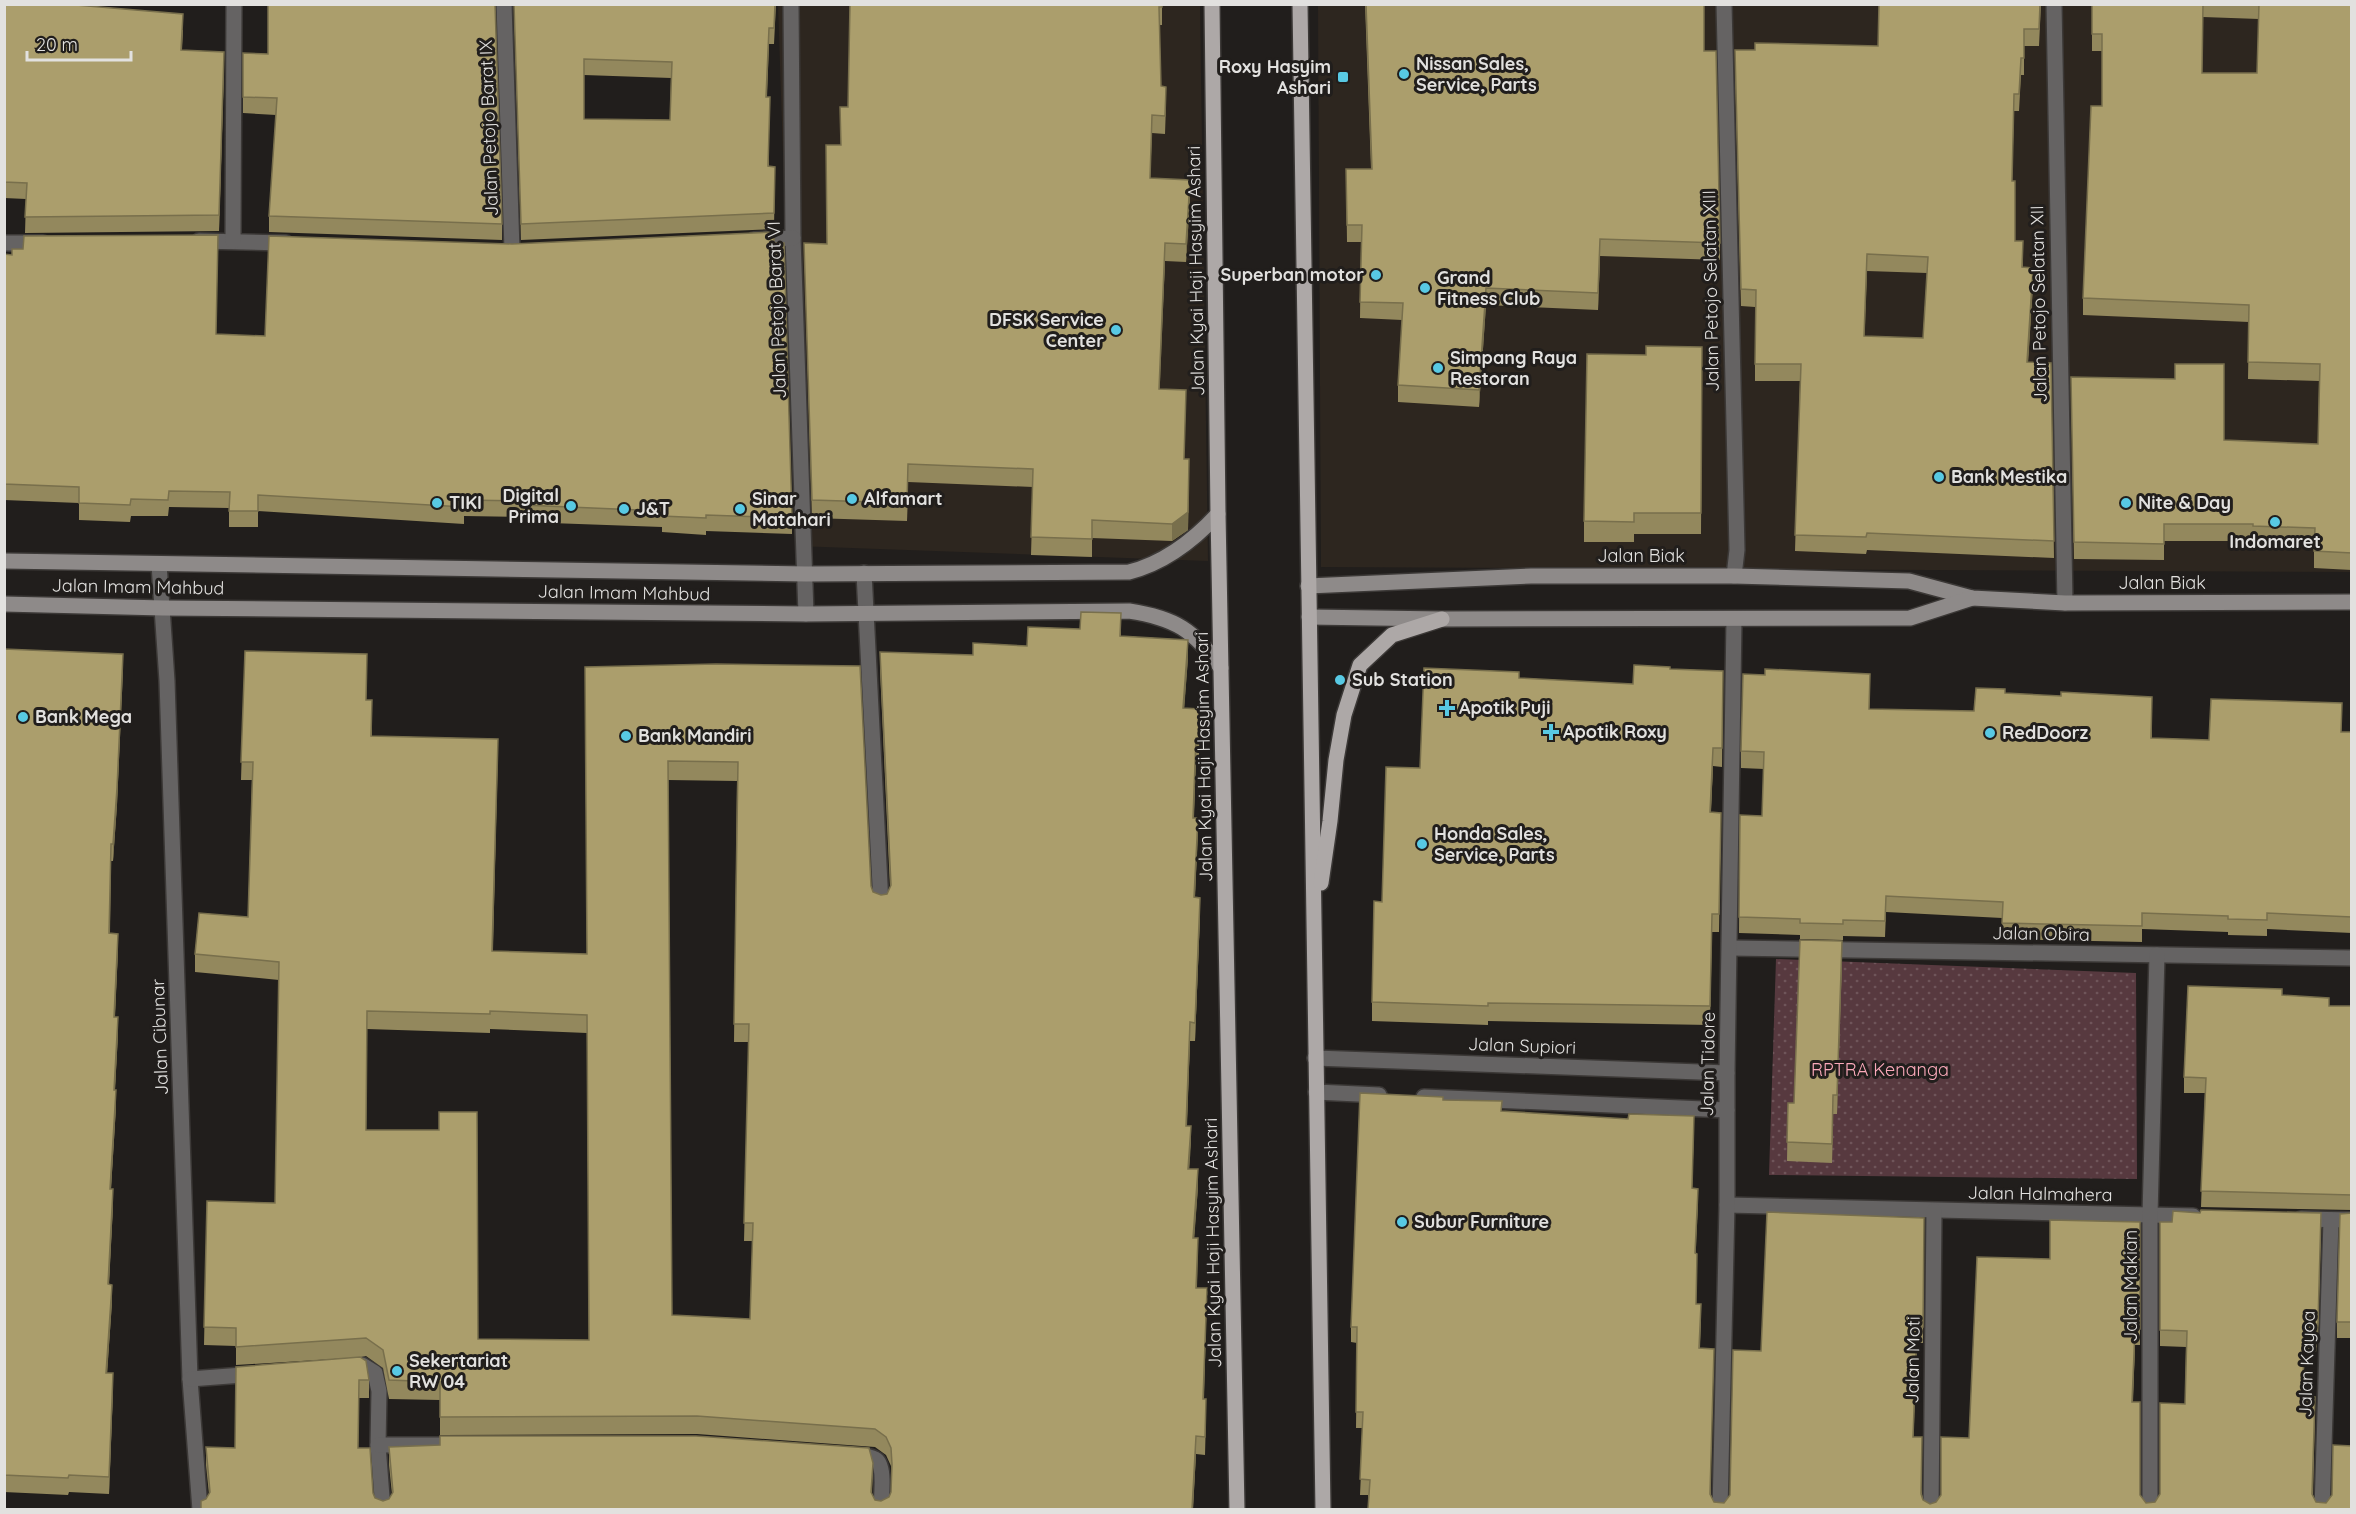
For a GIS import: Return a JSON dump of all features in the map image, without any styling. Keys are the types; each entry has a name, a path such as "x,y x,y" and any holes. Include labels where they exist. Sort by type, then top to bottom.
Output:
{"main road":[{"name":"Jalan Kyai Haji Hasyim Ashari","path":"1212,4 1218,514 1237,1509"},
{"path":"1300,4 1323,1509"},
{"name":"Jalan Imam Mahbud","path":"4,561 806,574 1129,572 1150,567 1169,556 1204,530 1218,514"},
{"name":"Jalan Biak","path":"1308,586 1531,576 1734,576 1909,581 1972,598 2065,603 2352,602"},
{"name":"Jalan Biak","path":"1310,617 1910,618 1972,598"},
{"name":"Jalan Imam Mahbud","path":"4,604 163,608 806,614 1128,611 1156,615 1183,627 1205,645 1221,668"},
{"path":"1314,926 1330,821 1336,760 1344,715 1360,665 1392,635 1442,619"}],"street":[{"path":"233,241 234,4"},
{"name":"Jalan Petojo Barat IX","path":"504,4 512,250"},
{"name":"Jalan Petojo Barat VI","path":"791,4 794,238 806,614"},
{"name":"Jalan Petojo Selatan XIII","path":"1724,4 1737,550 1734,576"},
{"name":"Jalan Petojo Selatan XII","path":"2054,4 2065,603"},
{"path":"735,241 794,238"},
{"path":"188,242 303,243"},
{"path":"4,243 62,243"},
{"name":"Jalan Cibunar","path":"159,564 168,693 190,1379 200,1509"},
{"path":"864,573 881,904"},
{"name":"Jalan Tidore","path":"1720,1509 1727,1205 1726,1110 1734,619"},
{"name":"Jalan Obira","path":"1730,948 2352,958"},
{"name":"Jalan Makian","path":"2150,1509 2150,1215 2157,955"},
{"name":"Jalan Supiori","path":"1315,1058 1727,1073"},
{"path":"1316,1092 1726,1110"},
{"name":"Jalan Halmahera","path":"1727,1205 2207,1217"},
{"name":"Jalan Moti","path":"1931,1509 1934,1211"},
{"path":"2286,1219 2352,1221"},
{"name":"Jalan Kayoa","path":"2322,1509 2331,1220"},
{"path":"338,1367 362,1365 375,1373 379,1391 378,1445 383,1509"},
{"path":"190,1379 267,1373"},
{"path":"378,1445 472,1444"},
{"path":"838,1455 874,1457 880,1462 882,1469 881,1509"}],"shaded area":[{"path":"778,5 1200,5 1208,561 796,546"},
{"path":"1318,5 2351,5 2351,572 1321,567"}],"green space":[{"name":"RPTRA Kenanga","path":"1776,959 2136,973 2137,1179 1769,1175"}],"building":[{"path":"4,4 64,4 183,14 181,50 224,52 219,215 25,217 27,183 4,182"},
{"path":"268,4 495,4 502,224 269,216 277,98 243,97 243,53 268,54"},
{"path":"514,4 775,4 774,28 769,28 766,97 770,97 768,166 775,167 774,213 521,224","holes":["584,59 672,62 670,120 584,119"]},
{"path":"850,4 1162,4 1162,7 1159,7 1161,86 1166,87 1165,116 1152,115 1150,178 1190,180 1186,244 1165,243 1159,389 1186,390 1184,459 1189,459 1188,512 1172,524 1092,520 1092,539 1031,537 1033,469 908,464 907,503 812,500 804,243 827,244 826,145 841,145 840,107 848,107"},
{"path":"1366,4 1704,4 1704,51 1716,51 1720,243 1600,239 1598,293 1486,288 1479,390 1398,385 1403,303 1360,302 1362,225 1347,225 1346,169 1372,169"},
{"path":"1879,4 2040,4 2039,29 2024,29 2024,58 2021,58 2019,94 2014,94 2012,181 2015,181 2015,241 2023,241 2022,267 2033,268 2027,362 2051,363 2054,541 1867,533 1866,537 1795,535 1801,364 1755,364 1756,290 1741,289 1735,50 1755,50 1755,43 1878,46","holes":["1867,254 1928,257 1923,338 1864,336"]},
{"path":"2092,4 2203,4 2202,73 2257,73 2259,4 2352,4 2352,553 2314,551 2315,528 2253,526 2253,524 2164,524 2164,544 2074,542 2071,377 2175,379 2175,364 2224,364 2224,440 2318,444 2320,364 2248,362 2249,305 2083,298 2091,106 2102,106 2102,34 2092,34"},
{"path":"774,232 774,243 784,243 792,518 662,516 662,511 523,505 523,501 464,500 464,507 258,495 258,511 229,511 230,492 169,491 168,500 131,499 130,505 79,503 79,487 4,484 4,254 12,255 12,249 23,249 24,236 218,235 216,334 265,336 269,236 512,244"},
{"path":"1646,346 1702,347 1701,513 1634,513 1634,522 1584,521 1587,354 1646,355"},
{"path":"1081,612 1121,613 1120,636 1188,640 1183,708 1200,709 1199,738 1196,738 1193,818 1198,818 1194,897 1200,898 1195,1023 1190,1022 1186,1126 1191,1126 1188,1169 1198,1169 1193,1238 1198,1238 1196,1288 1207,1288 1203,1399 1206,1399 1205,1437 1196,1436 1192,1509 201,1509 201,1501 206,1499 210,1492 206,1447 235,1448 236,1367 360,1357 366,1361 369,1380 359,1380 358,1448 370,1448 373,1493 375,1498 383,1501 389,1499 393,1492 389,1447 440,1445 440,1436 696,1436 869,1448 873,1463 871,1492 875,1500 881,1501 889,1497 891,1492 891,1448 886,1437 875,1429 697,1416 440,1417 440,1382 389,1380 383,1350 366,1338 236,1347 236,1328 204,1327 207,1201 275,1203 279,962 195,954 199,913 248,917 253,762 241,762 245,651 367,654 366,700 372,700 371,736 498,739 492,951 587,954 585,667 716,664 860,666 871,886 873,892 881,895 887,894 891,885 880,652 973,655 973,643 1027,646 1028,627 1080,629","holes":["668,761 738,762 734,1024 749,1024 744,1223 753,1223 750,1319 672,1315","367,1011 490,1014 490,1011 587,1015 589,1340 478,1339 477,1112 439,1112 439,1130 366,1130"]},
{"path":"4,649 123,654 117,788 113,844 111,844 109,933 118,934 114,1017 118,1017 110,1189 113,1189 108,1284 112,1285 106,1373 113,1373 109,1477 4,1475"},
{"path":"1634,665 1723,671 1722,748 1713,748 1710,812 1721,813 1719,914 1712,914 1710,1006 1488,1003 1488,1006 1372,1002 1374,901 1382,902 1386,767 1420,768 1424,668 1519,672 1519,678 1633,684"},
{"path":"1765,669 1870,674 1869,709 1974,711 1976,688 2005,689 2005,693 2061,696 2061,692 2152,697 2151,738 2209,740 2211,699 2342,703 2341,732 2352,732 2352,917 2267,913 2267,920 2228,919 2228,916 2142,913 2142,926 2002,923 2003,902 1886,896 1885,921 1843,920 1843,924 1800,923 1800,919 1739,917 1740,815 1762,816 1764,752 1741,751 1743,674 1765,675"},
{"path":"1800,940 1842,941 1837,1095 1833,1095 1832,1144 1787,1142 1788,1103 1794,1103"},
{"path":"2188,986 2282,989 2282,995 2329,998 2329,1006 2352,1006 2352,1195 2201,1191 2206,1078 2184,1077"},
{"path":"1360,1093 1443,1097 1443,1100 1502,1101 1501,1111 1628,1119 1629,1114 1694,1116 1692,1188 1698,1189 1695,1253 1697,1254 1696,1304 1701,1304 1699,1348 1714,1349 1710,1494 1714,1502 1724,1503 1730,1495 1733,1350 1761,1351 1767,1212 1924,1218 1923,1327 1917,1327 1913,1437 1922,1437 1921,1494 1923,1500 1930,1504 1936,1502 1941,1495 1941,1437 1969,1438 1977,1257 2050,1259 2050,1220 2140,1222 2140,1329 2135,1329 2132,1402 2140,1402 2140,1495 2146,1503 2155,1502 2160,1494 2160,1403 2185,1404 2187,1331 2160,1330 2160,1222 2172,1222 2173,1211 2321,1213 2318,1322 2316,1336 2305,1336 2302,1396 2315,1397 2312,1494 2316,1502 2326,1503 2332,1495 2333,1445 2352,1446 2352,1509 1368,1509 1370,1480 1360,1479 1363,1412 1356,1412 1357,1327 1351,1327"},
{"path":"2352,1213 2352,1322 2337,1322 2340,1214"}],"place":[{"name":"Nissan Sales, Service, Parts","path":"1404,74"},
{"name":"Roxy Hasyim Ashari","path":"1343,77"},
{"name":"Superban motor","path":"1376,275"},
{"name":"Grand Fitness Club","path":"1425,288"},
{"name":"DFSK Service Center","path":"1116,330"},
{"name":"Simpang Raya Restoran","path":"1438,368"},
{"name":"Bank Mestika","path":"1939,477"},
{"name":"Alfamart","path":"852,499"},
{"name":"TIKI","path":"437,503"},
{"name":"Nite & Day","path":"2126,503"},
{"name":"Digital Prima","path":"571,506"},
{"name":"J&T","path":"624,509"},
{"name":"Sinar Matahari","path":"740,509"},
{"name":"Indomaret","path":"2275,522"},
{"name":"Sub Station","path":"1340,680"},
{"name":"Apotik Puji","path":"1447,708"},
{"name":"Bank Mega","path":"23,717"},
{"name":"Apotik Roxy","path":"1551,732"},
{"name":"RedDoorz","path":"1990,733"},
{"name":"Bank Mandiri","path":"626,736"},
{"name":"Honda Sales, Service, Parts","path":"1422,844"},
{"name":"Subur Furniture","path":"1402,1222"},
{"name":"Sekertariat RW 04","path":"397,1371"}]}
